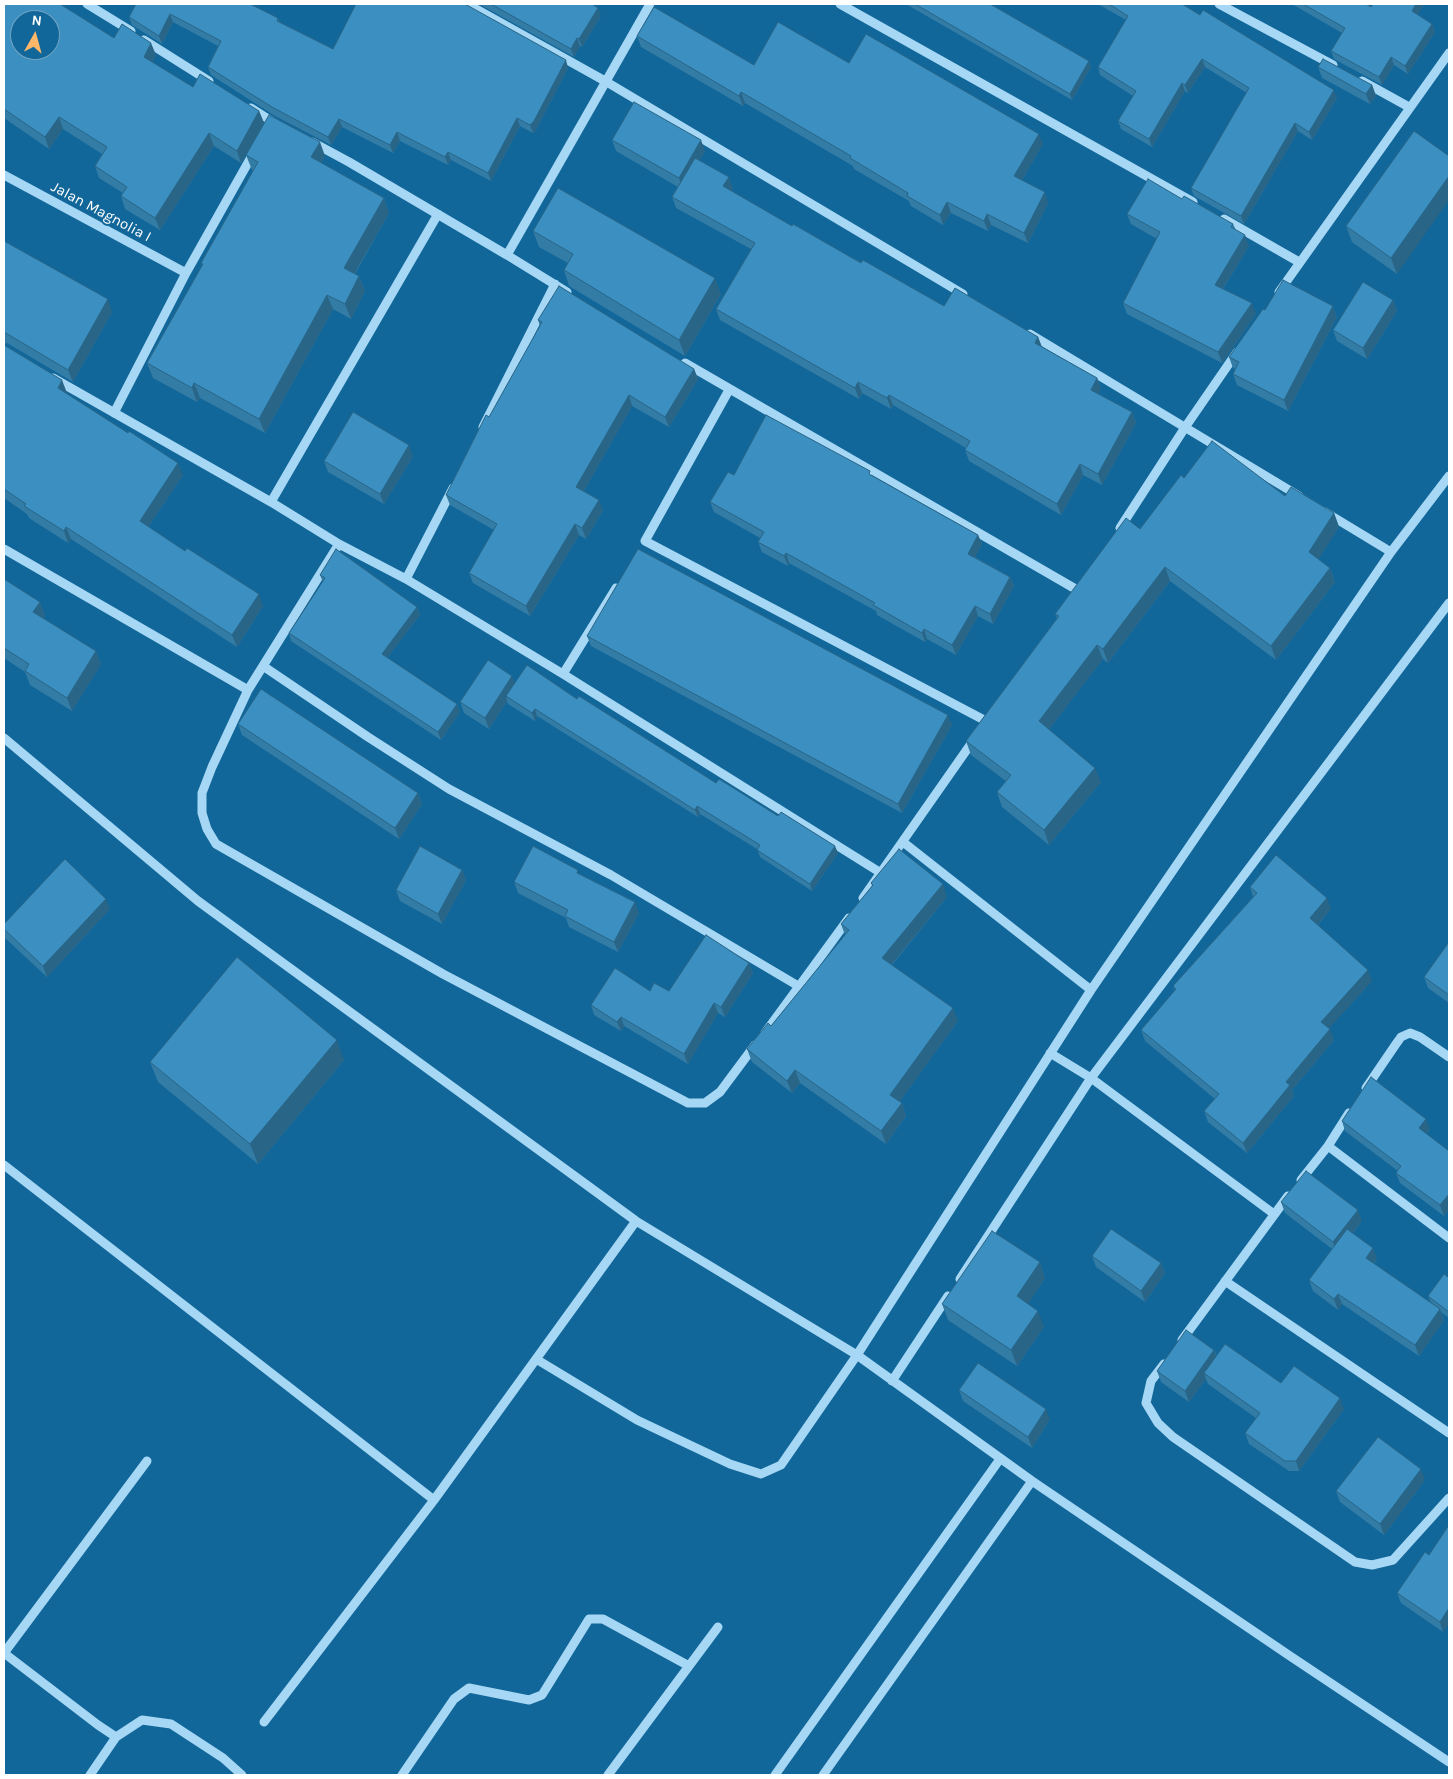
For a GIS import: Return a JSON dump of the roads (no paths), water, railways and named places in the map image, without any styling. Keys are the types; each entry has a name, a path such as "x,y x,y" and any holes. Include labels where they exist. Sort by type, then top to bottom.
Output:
{"street":[{"path":"87,4 213,84"},
{"path":"467,4 605,81 972,300"},
{"path":"507,255 650,4"},
{"path":"840,4 1204,208"},
{"path":"1219,4 1340,69"},
{"path":"1272,301 1449,53"},
{"path":"1358,79 1409,107"},
{"path":"247,105 273,126"},
{"path":"306,139 349,162 572,294"},
{"path":"114,413 186,273 258,146"},
{"name":"Jalan Magnolia I","path":"4,175 186,273"},
{"path":"1213,213 1299,262"},
{"path":"271,502 438,214"},
{"path":"481,432 555,284"},
{"path":"1024,330 1186,426 1391,552"},
{"path":"1116,533 1240,348"},
{"path":"680,360 1081,587 1073,599"},
{"path":"46,374 271,502 339,544 406,579 563,674 881,873"},
{"path":"730,390 642,545 986,722"},
{"path":"406,579 459,475"},
{"path":"536,1359 636,1420 730,1464 761,1474 781,1465 857,1355 1091,990 1391,552 1449,476"},
{"path":"339,544 248,690 212,766 202,793 202,813 207,829 216,844 443,974 688,1103 705,1103 720,1092 852,913"},
{"path":"4,549 248,690"},
{"path":"563,674 619,582"},
{"path":"957,1283 1091,1078 1449,603"},
{"path":"263,666 449,789 611,875 800,986"},
{"path":"858,905 992,713"},
{"path":"4,738 198,901 636,1221 857,1355 1000,1459 1449,1762"},
{"path":"903,842 1091,990"},
{"path":"1449,1057 1420,1037 1410,1033 1401,1038 1328,1146 1274,1214 1151,1381 1146,1402 1158,1423 1173,1437 1355,1562 1372,1565 1393,1560 1449,1498"},
{"path":"1050,1054 1091,1078 1274,1214"},
{"path":"1328,1146 1449,1238"},
{"path":"4,1165 434,1500"},
{"path":"264,1722 434,1500 636,1221"},
{"path":"1225,1282 1449,1433"},
{"path":"892,1381 951,1291"},
{"path":"775,1775 1000,1459"},
{"path":"116,1737 4,1653 147,1461"},
{"path":"823,1775 1032,1481"},
{"path":"402,1775 454,1699 469,1688 529,1700 542,1695 589,1619 603,1619 689,1666"},
{"path":"608,1775 718,1627"},
{"path":"90,1775 116,1737 142,1720 171,1724 223,1758 242,1775"}]}
